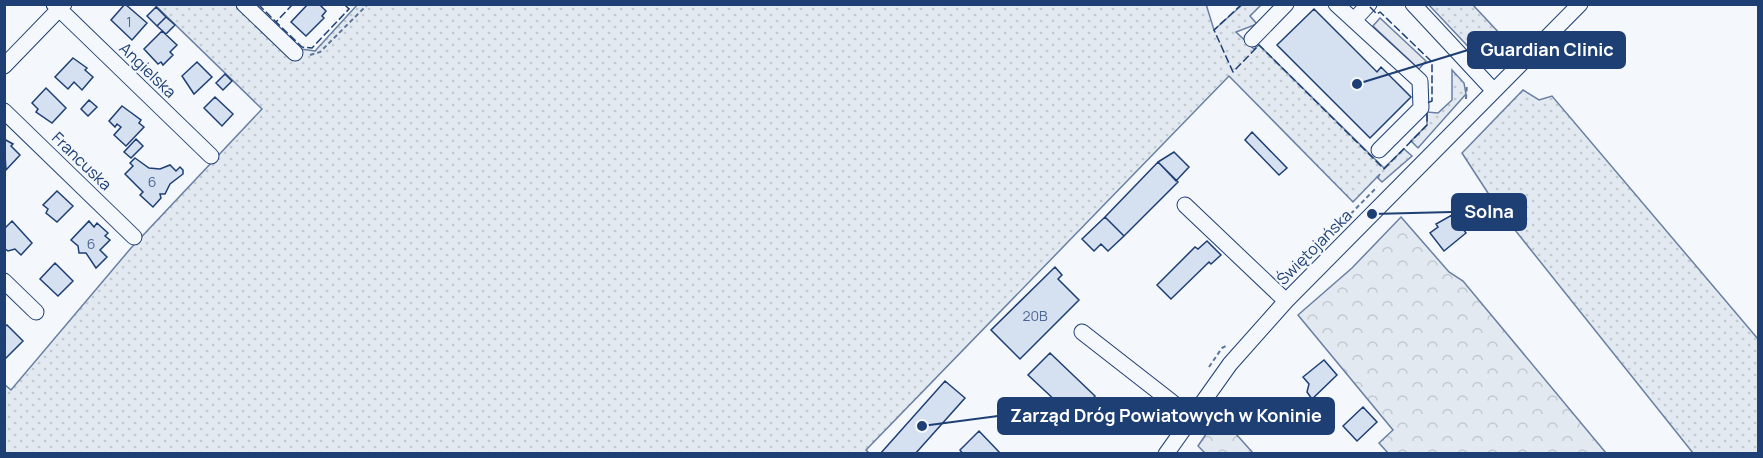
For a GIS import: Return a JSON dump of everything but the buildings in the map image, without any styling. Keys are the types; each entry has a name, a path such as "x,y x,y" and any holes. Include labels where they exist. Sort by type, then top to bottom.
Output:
{"street":[{"path":"244,4 295,53"},
{"path":"1252,39 1286,4"},
{"path":"1336,4 1420,81 1424,108 1379,150"},
{"path":"1354,20 1369,4"},
{"path":"1413,4 1494,91"},
{"name":"Świętojańska","path":"1167,453 1230,364 1286,301 1580,4"},
{"path":"4,66 59,6"},
{"name":"Angielska","path":"59,6 211,156"},
{"name":"Francuska","path":"4,111 134,237"},
{"path":"1185,205 1286,301"},
{"path":"4,280 36,312"},
{"path":"1082,332 1191,417"}],"path":[{"path":"295,53 308,55 320,52 368,4"}],"green space":[{"path":"358,4 1206,4 1214,30 1242,5 1261,5 1250,16 1257,24 1236,32 1254,49 1259,45 1384,168 1404,149 1412,156 1382,182 1378,178 1380,174 1353,202 1229,76 866,450 869,453 5,453 4,384 11,390 131,248 262,109 155,5 255,5 301,49 315,51"},
{"path":"1429,5 1473,5 1515,50 1501,62 1489,61 1481,55 1478,57"},
{"path":"1452,70 1464,83 1466,94 1418,148 1411,141 1427,125 1427,112 1438,113 1452,100"},
{"path":"1523,90 1539,100 1552,96 1758,339 1758,453 1693,453 1499,210 1462,153"},
{"path":"1401,217 1449,272 1463,281 1606,453 1388,453 1379,443 1393,430 1298,315 1352,268"},
{"path":"1219,415 1253,453 1205,453 1198,446"}],"shaded area":[{"path":"1380,18 1426,61 1419,69 1373,26"}],"fence":[{"path":"258,4 276,22"},
{"path":"293,4 276,22 302,47 312,48 349,9"},
{"path":"344,4 349,9 353,4"},
{"path":"1242,4 1214,30 1233,72 1259,45 1384,169 1427,125 1427,112"},
{"path":"1370,7 1377,14 1380,12 1432,62 1432,101 1427,103"}],"place":[{"name":"Guardian Clinic","path":"1357,84"},
{"name":"Solna","path":"1372,214"},
{"name":"Zarząd Dróg Powiatowych w Koninie","path":"922,426"}]}
